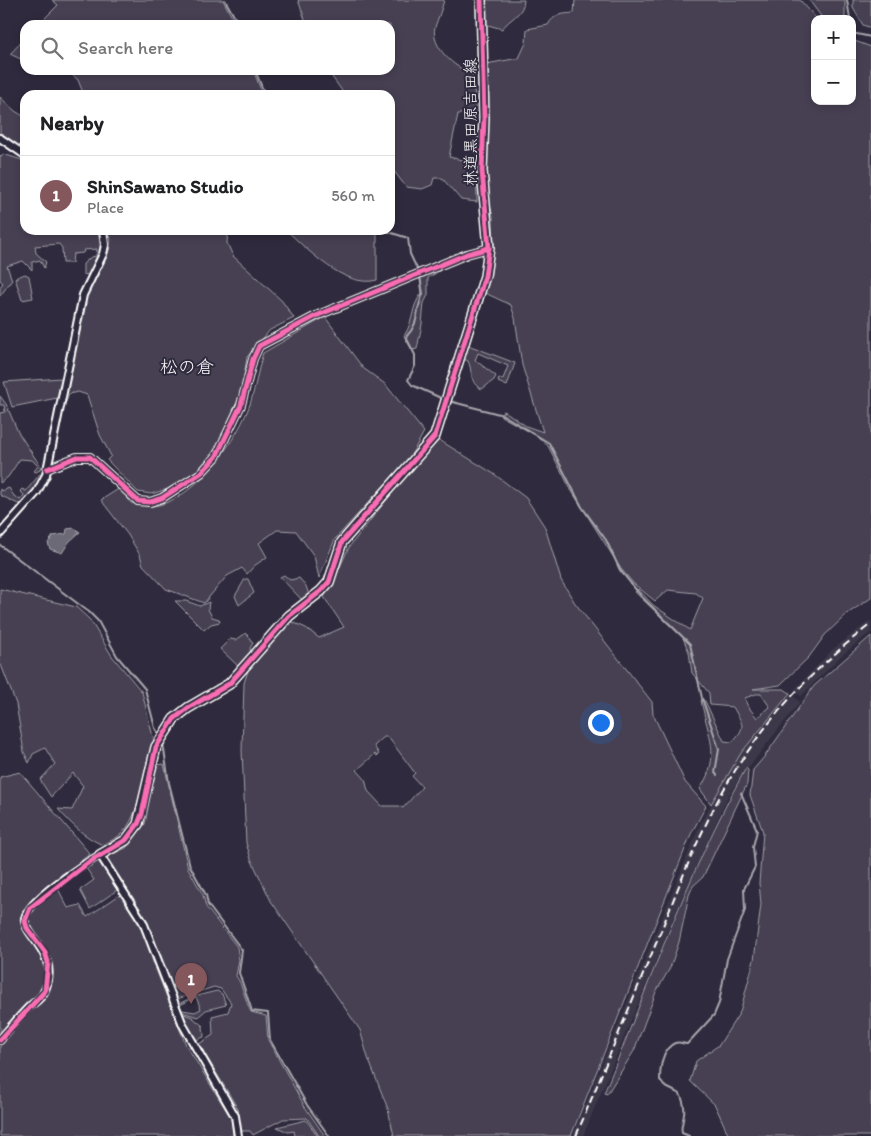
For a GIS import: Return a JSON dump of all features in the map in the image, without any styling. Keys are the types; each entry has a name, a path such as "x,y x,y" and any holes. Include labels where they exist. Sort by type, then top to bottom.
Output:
{"street":[{"name":"林道黒田原吉田線","path":"100,855 126,840 138,824 145,803 156,747 174,719 188,708 229,684 288,616 321,591 329,582 342,542 435,436 485,276 489,248 482,171 484,118 481,0"},
{"path":"0,138 20,152"},
{"path":"0,534 42,485 47,469 83,295 103,254 105,245 104,235"},
{"path":"47,469 77,457 90,456 134,499 144,503 162,498 201,473 216,456 241,405 253,359 260,346 316,316 467,254 489,248"},
{"path":"0,1040 45,991 48,962 45,952 27,928 25,921 27,913 37,901 100,855 144,922 182,1025 235,1116 238,1136"}],"shaded area":[{"path":"52,0 223,0 233,20 43,20 58,5"},
{"path":"298,0 444,0 435,27 436,42 445,56 458,67 472,73 477,114 458,114 449,157 476,163 477,202 461,200 442,178 434,178 432,185 422,189 406,187 395,173 395,90 341,90 331,75 395,75 395,20 305,20"},
{"path":"484,0 524,0 519,13 502,29 485,24"},
{"path":"575,0 800,0 813,15 811,15 811,105 856,105 856,41 871,47 871,598 847,614 825,635 809,657 780,685 753,689 784,689 790,693 741,753 711,804 700,789 707,777 712,756 710,735 701,700 705,701 724,741 732,742 737,737 742,729 741,722 733,707 710,705 709,693 692,673 689,652 683,638 635,592 638,589 653,605 690,630 703,598 696,593 668,590 655,601 634,584 621,569 571,490 548,446 537,436 501,416 503,411 506,412 526,426 543,432 522,365 515,318 511,305 485,293 494,245 493,216 486,192 486,64 519,58 526,43 527,29 548,25 550,21 562,14 574,13","holes":["761,694 770,707 757,718 747,705 745,698"]},
{"path":"809,0 845,0 845,15 820,15"},
{"path":"853,0 871,0 871,28 863,25 853,8"},
{"path":"20,43 20,59 10,54"},
{"path":"72,75 255,75 261,90 82,90 78,80"},
{"path":"0,97 20,114 20,146 0,135"},
{"path":"3,154 20,159 20,235 99,235 100,249 98,259 88,275 83,274 83,264 91,257 96,256 97,249 84,250 83,253 73,254 72,263 63,263 62,248 59,244 35,246 36,253 46,262 44,268 40,260 32,262 32,270 23,261 7,266 12,280 0,296 0,287 3,283 0,280 0,157"},
{"path":"110,235 228,235 227,243 233,256 282,301 294,318 270,330 247,357 242,391 216,448 197,471 168,489 151,494 138,492 107,460 111,456 100,435 87,395 78,392 69,394 66,402 61,400 76,347 84,300 108,254"},
{"path":"292,235 377,235 377,280 352,279 327,266"},
{"path":"452,263 428,278 428,295 424,303 417,349 412,350 404,336 418,298 422,293 420,280 422,275"},
{"path":"25,274 29,276 33,298 22,300 15,278"},
{"path":"325,317 363,368 385,384 424,432 410,457 335,539 319,578 314,556 296,531 277,530 259,543 267,557 254,566 247,574 242,568 227,576 204,603 166,589 143,565 140,555 128,535 101,500 120,488 131,503 153,506 169,502 199,481 226,449 245,416 251,401 263,353"},
{"path":"468,345 515,363 507,386 498,382 499,378 503,379 508,366 478,353 475,360 496,376 494,380 482,389 475,384 470,365 464,359"},
{"path":"61,378 57,398 12,407 4,382"},
{"path":"0,396 6,404 18,432 41,467 36,472 34,471 38,466 32,460 20,459 8,477 0,483 0,413 5,412 4,405 0,405"},
{"path":"436,438 494,474 526,498 545,527 561,580 575,603 652,702 653,714 685,782 706,806 691,834 571,1136 394,1136 388,1109 368,1058 360,1030 271,901 251,859 246,843 242,750 244,683 248,671 290,621 306,628 319,638 344,627 324,597 349,547","holes":["384,737 388,737 415,773 412,776 422,787 403,808 399,806 382,806 368,791 365,779 357,770 375,754 377,756 379,754 374,746"]},
{"path":"40,474 42,475 41,479 34,492 20,505 0,495 0,489 2,491 9,488 14,496 20,500 24,495 20,491 22,489 26,491"},
{"path":"74,528 80,532 69,542 62,553 50,549 48,543 53,536 66,534 67,529"},
{"path":"284,575 290,580 299,578 306,586 309,595 302,600 280,577"},
{"path":"245,579 248,579 254,593 239,605 235,596"},
{"path":"0,589 76,607 90,620 112,656 142,692 154,741 133,816 120,835 103,845 78,830 58,809 72,810 83,786 73,773 51,797 40,780 55,764 45,748 33,754 29,763 24,752 16,704 0,662"},
{"path":"175,601 186,601 200,606 209,602 208,609 212,617 219,619 220,622 211,624 204,630"},
{"path":"871,620 871,632 841,656 801,696 794,690 833,649"},
{"path":"246,633 253,643 250,648 251,654 238,666 220,649 230,639 236,640"},
{"path":"871,636 871,1136 729,1136 715,1105 690,1081 696,1061 719,1045 740,1012 754,960 761,904 759,883 763,832 750,795 753,770 814,686"},
{"path":"790,693 800,702 748,768 746,768 727,798 681,900 583,1136 573,1136 701,822 741,753"},
{"path":"164,764 188,868 203,895 206,907 237,947 239,960 236,976 251,1012 266,1016 268,1040 305,1107 325,1136 319,1136 307,1118 283,1119 253,1135 250,1131 241,1131 238,1109 199,1044 213,1035 212,1016 228,1012 231,1003 221,989 214,987 177,999 147,922 106,857 126,848 145,824 156,765"},
{"path":"746,768 748,770 747,784 703,877 693,886 689,895 679,942 670,968 656,992 634,1051 607,1094 604,1093 687,888 725,807"},
{"path":"20,772 90,854 54,881 68,908 80,905 87,917 121,894 141,924 153,962 186,1045 231,1118 233,1136 203,1134 200,1136 0,1136 0,777"},
{"path":"99,860 103,860 120,888 90,909 80,890 94,880 86,868"},
{"path":"217,991 222,994 226,1005 206,1010 198,1017 179,1011 177,1005 192,997","holes":["196,997 201,1009 195,1012 182,1010 180,1005"]},
{"path":"184,1014 192,1017 203,1026 204,1037 193,1041 181,1015"},
{"path":"306,1120 318,1136 295,1136 294,1131 288,1132 277,1127"}],"waterway":[{"path":"225,0 236,20"},
{"path":"847,0 849,15"},
{"path":"856,34 871,37"},
{"path":"257,75 263,90"},
{"path":"395,234 408,238 410,254 418,271"},
{"path":"420,276 423,294 416,321 406,337 415,355 415,366 408,380 412,385 443,399"},
{"path":"449,401 503,415 549,443 582,507 606,540 620,570 642,597 690,644 702,698 719,749 715,773 717,775"},
{"path":"0,545 89,612 98,621 117,656 145,689 155,728 160,736"},
{"path":"163,743 169,783 190,866 206,895 208,905 242,950 239,973 252,1011 268,1013 270,1040 307,1105 329,1136"},
{"path":"689,1136 682,1133 681,1129 684,1113 683,1101 680,1094 664,1086 660,1080 661,1065 667,1049 677,1042 687,1044 714,1015 719,1003 727,959 745,910 744,889 755,867 753,847 757,830 741,793"}],"railway":[{"path":"576,1136 687,866 722,793 739,765 777,713 821,666 871,624"}],"cycle path":[{"path":"0,1040 45,991 48,962 45,952 27,928 25,921 30,908 89,862 126,840 138,824 142,814 156,747 174,719 188,708 229,684 289,616 321,591 329,582 342,542 435,436 485,276 489,248 482,171 484,118 481,0"},
{"path":"47,469 77,457 90,457 138,501 150,502 162,498 201,473 216,457 241,405 253,359 259,346 316,316 467,254 489,248"}],"place":[{"name":"ShinSawano Studio","path":"191,1004"}],"district":[{"name":"松の倉","path":"187,367"}]}
